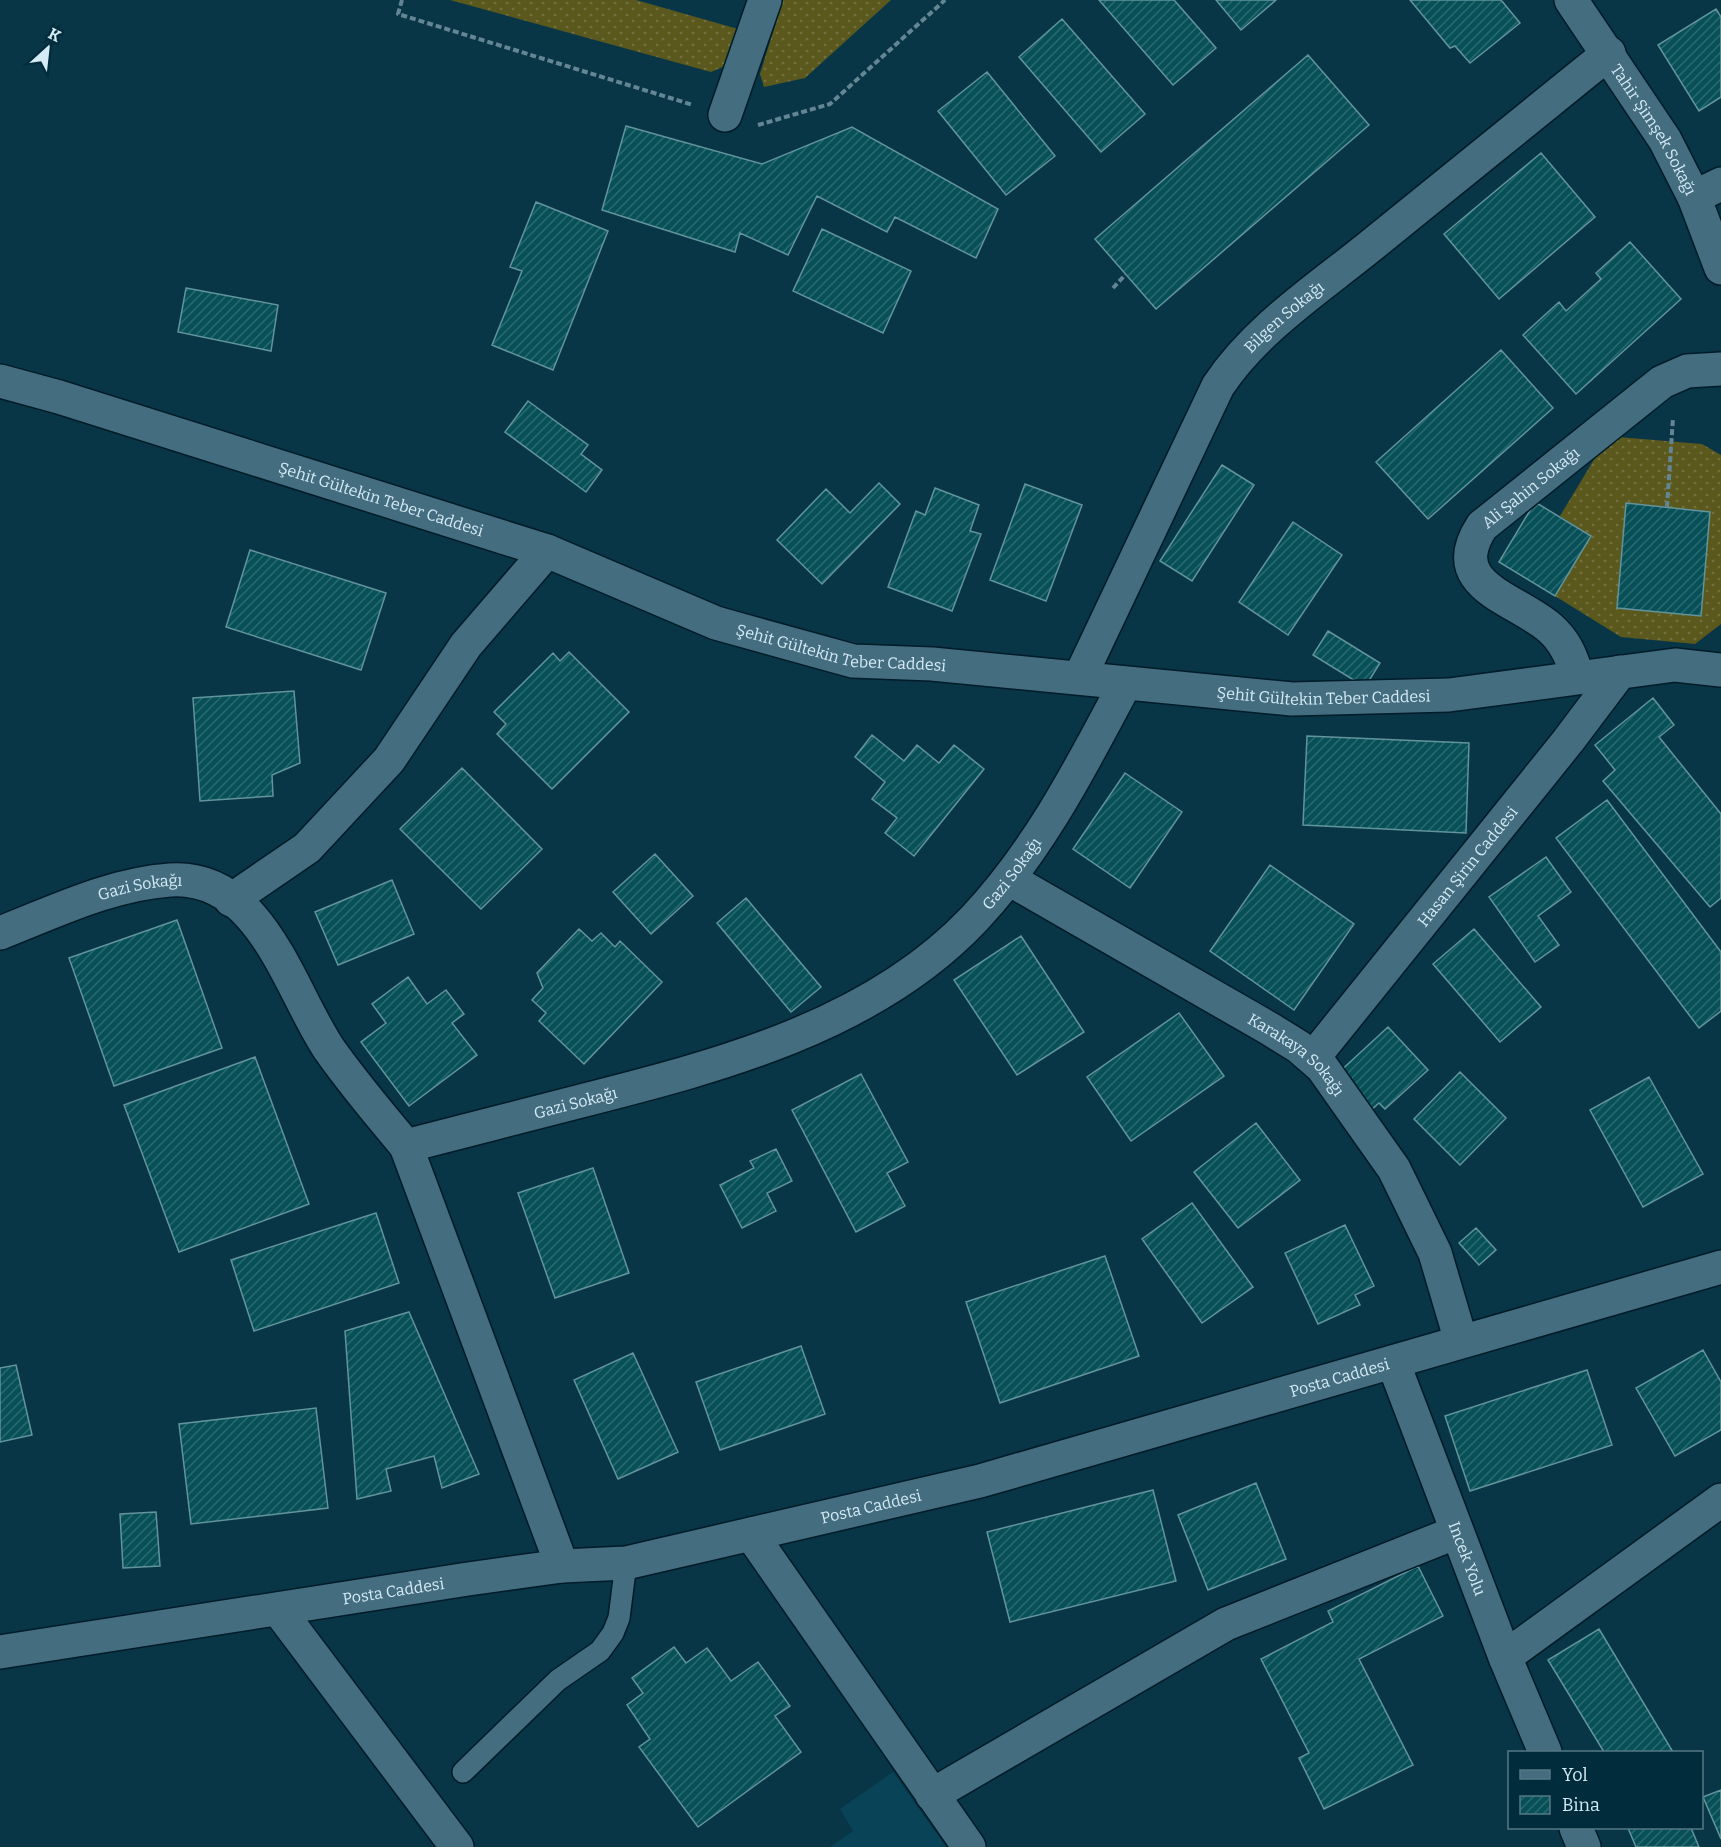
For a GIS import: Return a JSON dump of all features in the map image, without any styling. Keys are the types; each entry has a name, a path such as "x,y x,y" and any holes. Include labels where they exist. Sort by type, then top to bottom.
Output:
{"street":[{"path":"725,115 765,0"},
{"name":"Tahir Şimşek Sokağı","path":"1571,0 1609,53 1665,140 1707,190 1721,268"},
{"name":"Bilgen Sokağı","path":"1080,677 1218,387 1230,369 1256,341 1310,294 1609,53"},
{"name":"Ali Şahin Sokağı","path":"1576,676 1572,658 1563,643 1549,628 1484,585 1475,575 1469,554 1472,541 1482,526 1662,382 1675,374 1721,369"},
{"name":"Şehit Gültekin Teber Caddesi","path":"0,381 59,397 547,551 716,623 853,661 932,664 1292,699 1449,695 1576,676 1675,665 1721,670"},
{"path":"231,900 307,848 389,760 466,645 547,551"},
{"name":"Hasan Şirin Caddesi","path":"1313,1058 1568,741 1620,672"},
{"name":"Gazi Sokağı","path":"0,933 132,885 172,880 193,882 222,891 266,933 328,1047 359,1090 406,1146 657,1082 742,1056 820,1024 874,998 933,957 973,920 1009,879 1063,800 1125,684"},
{"name":"Karakaya Sokağı","path":"1009,879 1270,1029 1313,1058 1322,1067 1371,1136 1411,1201 1435,1253 1461,1341"},
{"path":"406,1146 562,1566"},
{"name":"Posta Caddesi","path":"0,1652 562,1566 626,1563 980,1481 1721,1267"},
{"name":"Incek Yolu","path":"1393,1362 1505,1657 1545,1751"},
{"path":"1505,1657 1721,1500"},
{"path":"932,1795 1226,1624 1457,1532"},
{"path":"751,1534 969,1847"},
{"path":"279,1608 456,1847"},
{"path":"1577,1829 1584,1847"}],"lane":[{"path":"463,1772 558,1680 600,1651 613,1633 619,1618 626,1563"}],"path":[{"path":"402,0 398,14 758,125 830,104 945,0"},
{"path":"1113,288 1125,274"},
{"path":"1667,507 1675,374"}],"shaded area":[{"path":"450,0 636,0 738,29 725,66 711,72"},
{"path":"783,0 891,0 805,78 764,87 760,74"},
{"path":"1618,437 1702,444 1721,455 1721,624 1695,644 1621,637 1555,596 1591,536 1560,516 1604,443"},
{"path":"893,1772 946,1847 830,1847 853,1831 840,1809"}],"building":[{"path":"1099,0 1174,0 1216,48 1173,85"},
{"path":"1216,0 1276,0 1241,30"},
{"path":"1410,0 1501,0 1520,23 1470,63 1455,46 1450,48"},
{"path":"1716,9 1721,17 1721,97 1699,111 1658,45"},
{"path":"1062,19 1145,114 1101,152 1019,57"},
{"path":"1308,55 1369,125 1156,309 1095,239"},
{"path":"987,72 1055,156 1006,195 938,111"},
{"path":"626,126 762,164 852,127 998,209 976,258 895,217 887,232 817,196 788,255 740,233 735,252 602,210"},
{"path":"1541,153 1595,217 1499,299 1444,234"},
{"path":"536,202 608,231 553,370 492,345 522,271 510,267"},
{"path":"822,229 911,271 883,333 793,291"},
{"path":"1630,242 1681,299 1576,394 1523,335 1559,302 1566,311 1601,279 1596,273"},
{"path":"186,288 278,305 271,351 178,332"},
{"path":"1501,350 1553,408 1428,519 1376,462"},
{"path":"528,401 588,445 581,454 602,470 586,492 505,432"},
{"path":"1222,465 1254,485 1192,581 1160,561"},
{"path":"879,483 900,504 822,584 777,540 826,489 850,513"},
{"path":"1025,484 1082,505 1046,601 990,580"},
{"path":"935,488 979,505 970,531 981,534 952,611 888,587 916,511 925,515"},
{"path":"1535,502 1591,536 1555,596 1499,562"},
{"path":"1626,503 1710,512 1701,616 1617,608"},
{"path":"1293,522 1342,555 1288,635 1239,602"},
{"path":"250,550 386,593 361,670 226,627"},
{"path":"1328,631 1380,663 1365,687 1313,655"},
{"path":"569,652 629,712 552,789 497,734 506,724 494,712 553,653 560,661"},
{"path":"294,691 300,763 272,775 273,796 200,801 193,698"},
{"path":"1653,698 1674,725 1659,737 1721,814 1721,898 1710,907 1603,781 1615,770 1595,745"},
{"path":"872,735 904,761 917,745 939,763 954,745 984,769 914,856 885,833 897,818 872,799 885,782 855,757"},
{"path":"1307,736 1469,743 1466,833 1303,825"},
{"path":"462,768 542,849 481,909 400,829"},
{"path":"1125,773 1182,812 1130,888 1073,849"},
{"path":"1607,800 1721,952 1721,1011 1699,1028 1556,838"},
{"path":"655,854 693,896 651,934 613,892"},
{"path":"1546,857 1571,892 1538,916 1559,945 1535,962 1489,897"},
{"path":"1270,865 1354,924 1294,1010 1210,951"},
{"path":"392,880 414,934 338,965 315,912"},
{"path":"746,898 821,987 791,1012 717,923"},
{"path":"177,920 222,1048 114,1086 69,958"},
{"path":"579,929 592,941 601,933 615,947 620,941 662,982 584,1064 539,1021 546,1013 532,1000 543,988 537,973"},
{"path":"1474,929 1541,1007 1500,1042 1433,964"},
{"path":"1021,936 1084,1032 1017,1075 954,980"},
{"path":"408,977 427,1004 446,990 464,1014 452,1023 477,1055 409,1106 361,1042 386,1023 372,1004"},
{"path":"1179,1013 1224,1076 1131,1141 1087,1077"},
{"path":"1388,1027 1428,1070 1385,1109 1379,1103 1370,1111 1336,1075"},
{"path":"255,1057 309,1204 179,1252 124,1105"},
{"path":"1460,1072 1506,1118 1460,1165 1414,1119"},
{"path":"861,1074 908,1162 887,1173 905,1206 856,1232 792,1110"},
{"path":"1649,1077 1703,1174 1643,1207 1590,1110"},
{"path":"1256,1123 1300,1180 1238,1228 1194,1172"},
{"path":"776,1149 792,1181 767,1193 776,1211 742,1228 720,1185 754,1168 750,1161"},
{"path":"593,1168 629,1273 555,1298 518,1193"},
{"path":"1192,1203 1253,1287 1202,1323 1142,1239"},
{"path":"376,1213 399,1283 254,1331 231,1260"},
{"path":"1345,1225 1374,1286 1355,1295 1360,1305 1318,1324 1285,1253"},
{"path":"1476,1228 1496,1250 1479,1265 1459,1243"},
{"path":"1105,1256 1139,1356 1000,1403 966,1302"},
{"path":"409,1312 479,1474 442,1488 434,1456 386,1469 391,1491 357,1499 345,1331"},
{"path":"801,1346 825,1414 720,1450 696,1382"},
{"path":"1703,1350 1721,1382 1721,1430 1675,1456 1636,1388"},
{"path":"633,1353 678,1452 618,1479 574,1380"},
{"path":"16,1365 32,1435 0,1442 0,1368"},
{"path":"1587,1370 1612,1445 1470,1491 1445,1416"},
{"path":"316,1408 328,1508 191,1524 179,1424"},
{"path":"1256,1483 1286,1559 1208,1590 1178,1515"},
{"path":"1153,1490 1176,1581 1010,1622 987,1532"},
{"path":"156,1512 160,1566 123,1568 120,1514"},
{"path":"1418,1566 1443,1616 1359,1659 1413,1765 1324,1809 1299,1758 1309,1753 1261,1659 1333,1622 1328,1611"},
{"path":"1599,1629 1672,1751 1603,1751 1548,1660"},
{"path":"674,1647 686,1663 707,1648 731,1681 758,1662 790,1706 775,1716 801,1752 698,1827 639,1747 650,1739 627,1705 643,1693 632,1678"},
{"path":"1721,1790 1721,1839 1703,1797"},
{"path":"1628,1829 1691,1829 1699,1847 1636,1847"}]}
